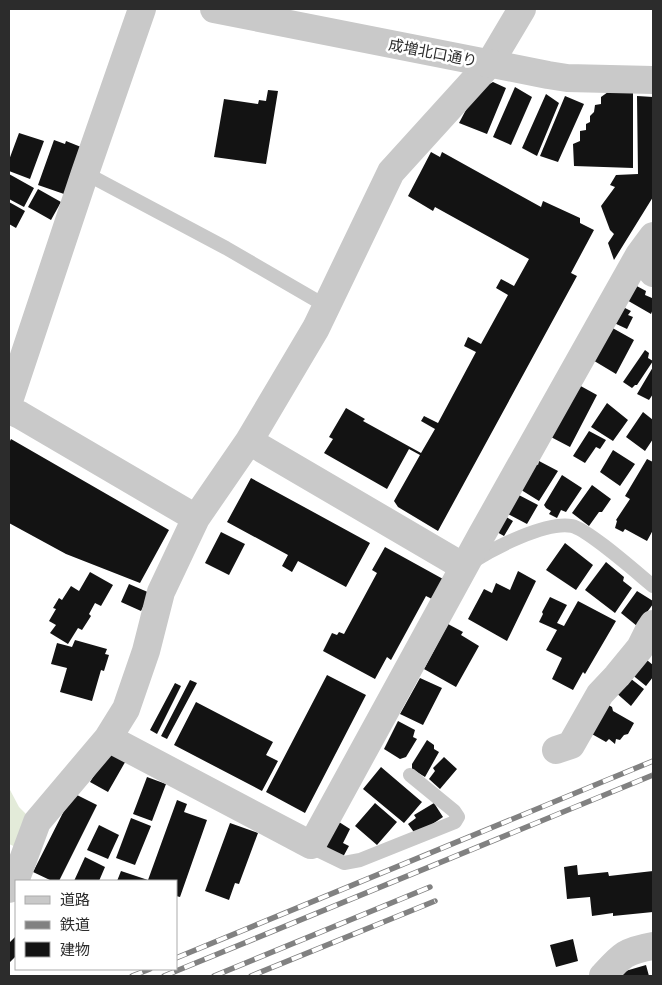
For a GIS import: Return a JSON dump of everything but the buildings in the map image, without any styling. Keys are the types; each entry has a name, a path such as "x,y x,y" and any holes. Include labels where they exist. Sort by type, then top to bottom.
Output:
{"street":[{"path":"9,401 142,9"},
{"name":"成増北口通り","path":"214,9 567,78 653,80"},
{"path":"19,880 37,822 108,738 126,709 146,651 161,592 196,518 249,441 316,328 390,172 490,63 522,9"},
{"path":"108,738 311,845 464,567 649,255"},
{"path":"9,410 196,518"},
{"path":"249,441 464,567"},
{"path":"556,750 571,745 600,694 640,648 653,624"},
{"path":"603,976 628,952 653,946"}],"lane":[{"path":"85,173 226,248 326,306"},
{"path":"464,567 485,554 520,537 551,527 572,526 595,539 653,586"},
{"path":"311,845 313,848 344,863 360,860 455,822 458,817 454,811 410,775"}],"green space":[{"path":"9,788 19,807 29,817 18,848 9,844"}],"railway":[{"path":"178,957 653,761"},
{"path":"164,976 653,775"},
{"path":"214,976 430,887"},
{"path":"251,976 435,901"},
{"path":"132,976 147,970"}]}
